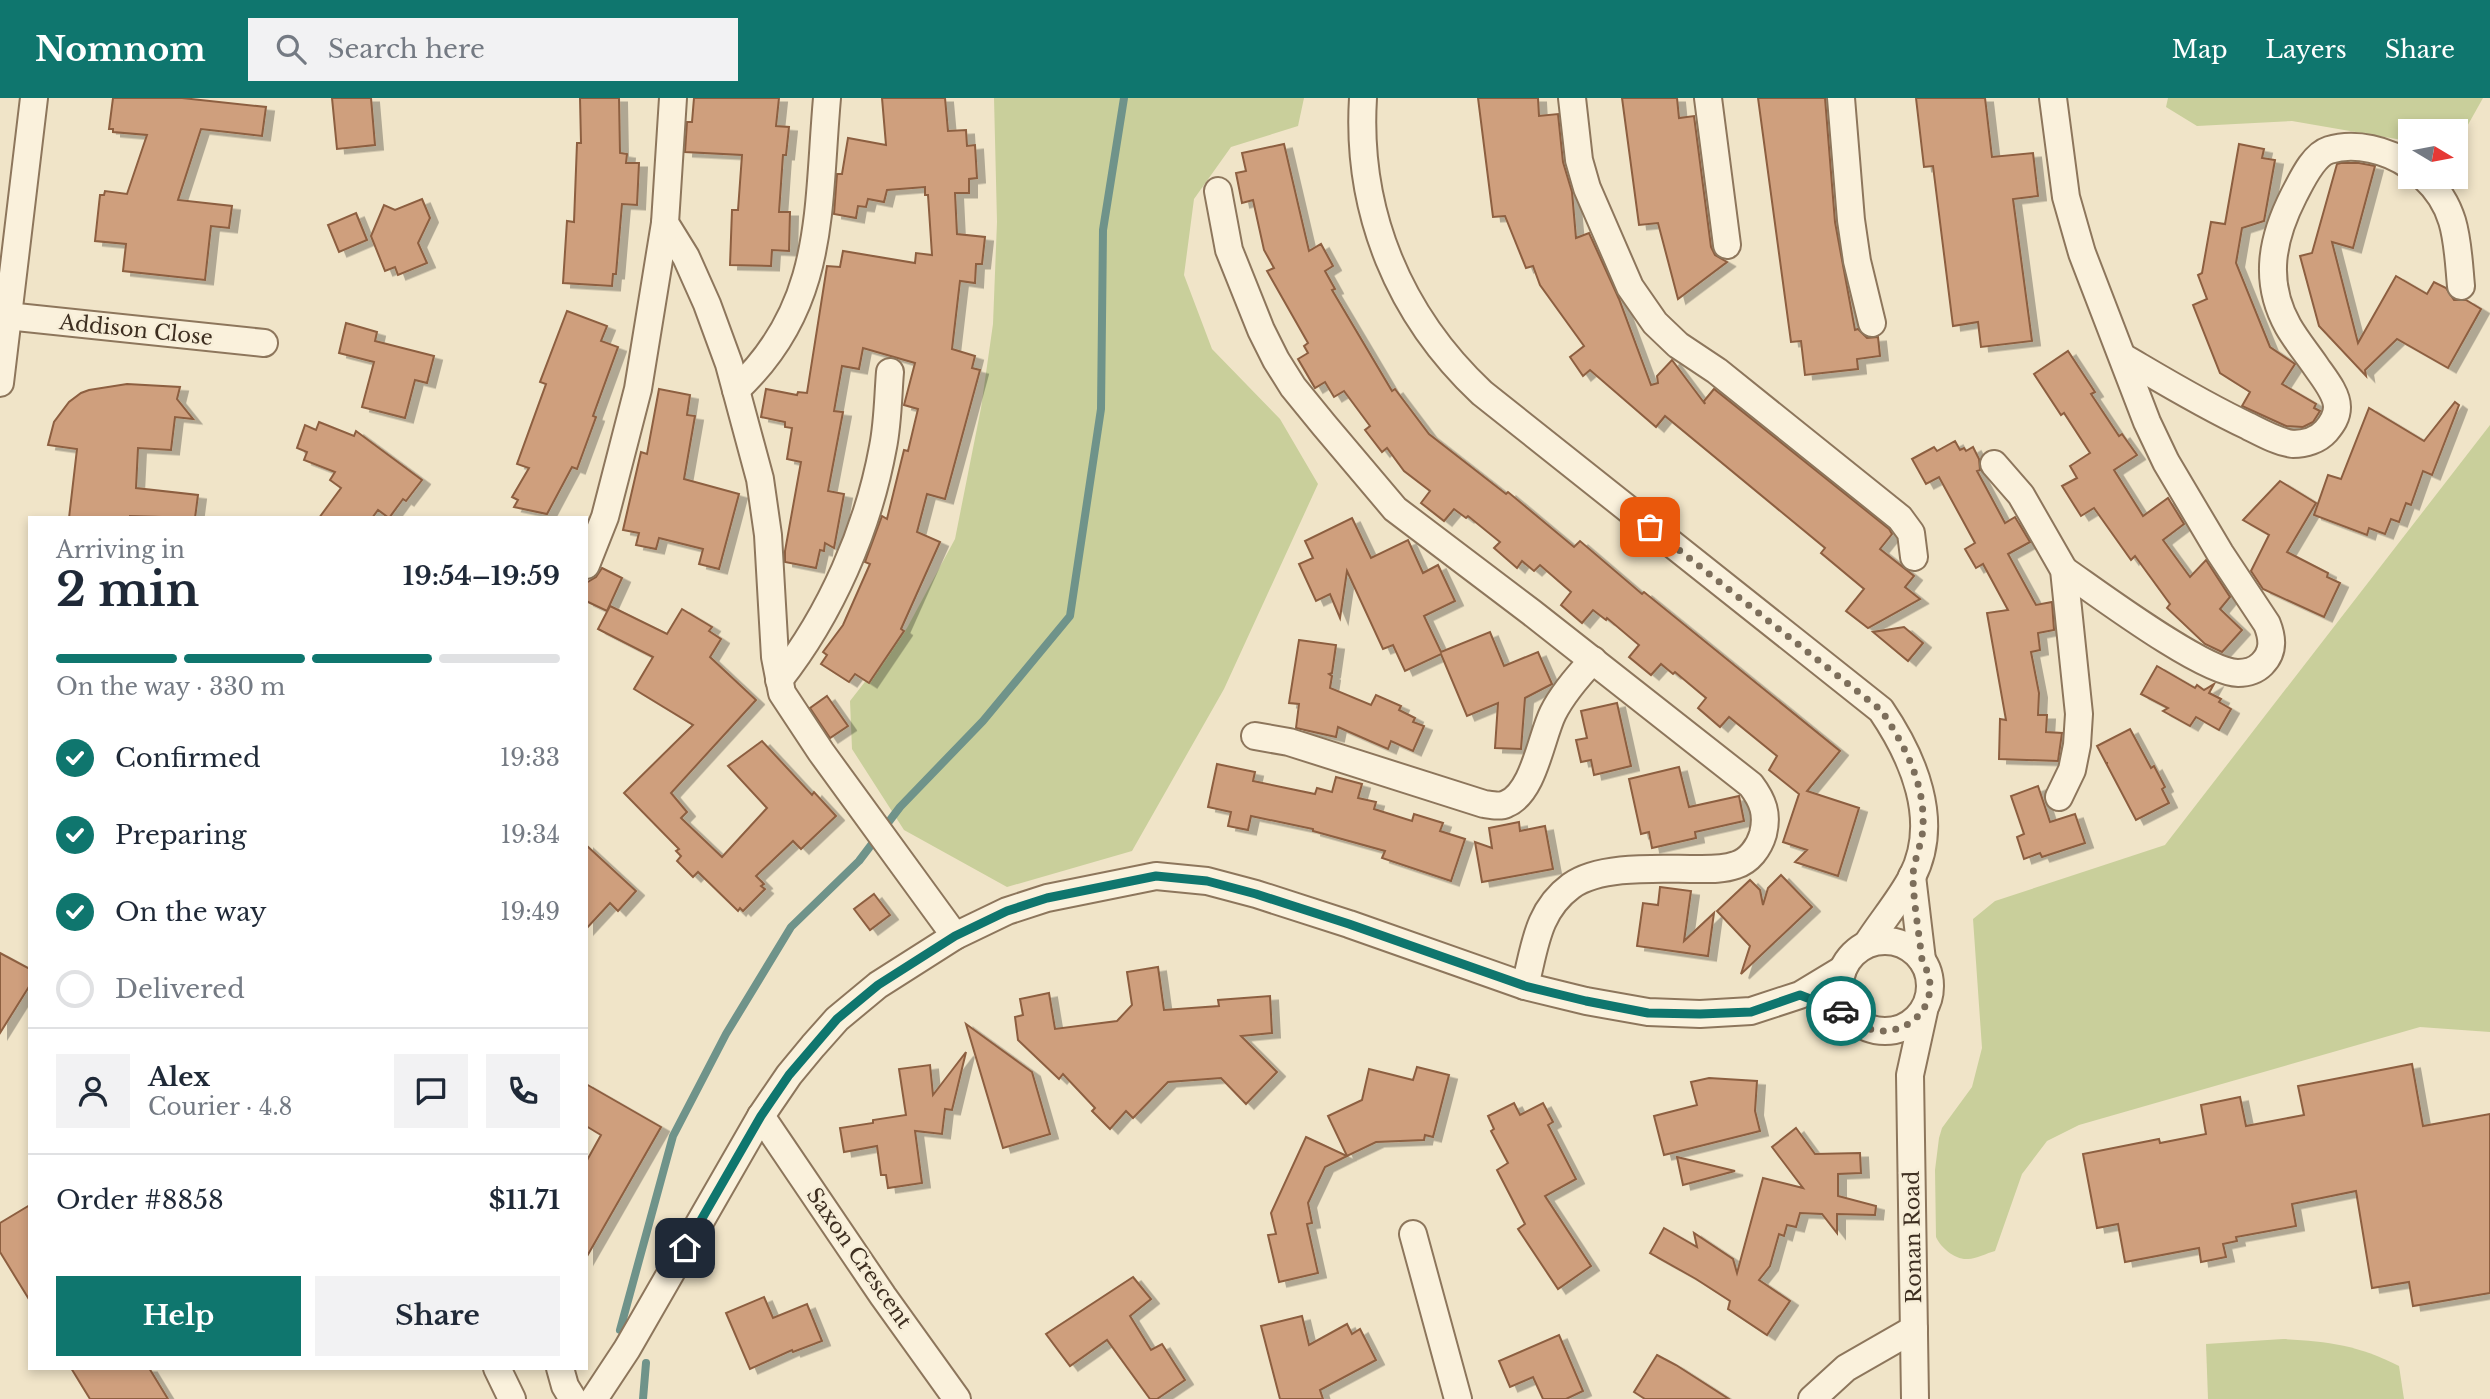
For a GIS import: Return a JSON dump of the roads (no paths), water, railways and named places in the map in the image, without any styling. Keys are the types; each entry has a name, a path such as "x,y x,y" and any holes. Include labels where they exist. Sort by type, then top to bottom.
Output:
{"street":[{"path":"0,383 34,98"},
{"path":"588,560 605,517 638,390 665,223 673,98"},
{"path":"736,390 772,350 800,299 816,231 827,98"},
{"path":"1363,98 1361,133 1365,178 1374,219 1404,295 1431,335 1465,376 1482,393 1881,710 1901,740 1922,797 1924,825 1921,848 1912,876 1867,944"},
{"path":"1572,98 1579,160 1587,188 1630,287 1655,323 1678,345 1717,370 1900,518 1911,533 1914,557"},
{"path":"1708,98 1727,245"},
{"path":"1841,98 1850,220 1872,323"},
{"path":"2053,98 2068,207 2082,253 2147,422 2165,462 2267,624 2272,636 2272,649 2264,662 2253,670 2238,673 2225,671 2137,621 2064,569"},
{"path":"2123,357 2203,404 2272,437 2292,444 2309,442 2323,434 2334,422 2337,407 2323,377 2287,325 2272,269 2275,240 2295,192 2323,152 2340,146 2359,146 2398,158"},
{"path":"2437,189 2456,227 2461,286"},
{"path":"1218,191 1229,250 1261,330 1293,387 1395,509 1594,660 1751,785 1763,801 1766,821 1761,840 1750,858 1736,865 1712,869 1639,869 1603,874 1575,884 1555,899 1547,910 1525,986"},
{"path":"665,223 686,257 708,304 736,390 760,479 768,535 782,693 955,936"},
{"name":"Addison Close","path":"7,316 264,343"},
{"path":"779,680 817,624 864,522 884,444 890,372"},
{"path":"1994,464 2021,495 2064,569 2079,714 2072,770 2059,797"},
{"path":"1255,736 1289,742 1484,804 1507,804 1518,795 1532,772 1548,724 1560,700 1594,660"},
{"path":"594,1399 626,1349 761,1116 789,1075 837,1019 878,985 955,936 1007,911 1047,898 1156,876 1207,881 1256,894 1525,986 1648,1013 1751,1012 1800,995 1843,969"},
{"path":"1912,876 1922,960 1928,972 1930,986 1924,1011 1899,1029 1886,1031 1872,1030 1859,1024 1849,1014 1839,989 1843,969 1855,951 1879,940 1903,944 1922,960"},
{"path":"1800,995 1849,1014"},
{"name":"Ronan Road","path":"1916,1399 1910,1075 1924,1011"},
{"name":"Ronan Road","path":"1886,1031 1910,1075"},
{"name":"Saxon Crescent","path":"761,1116 883,1296 957,1399"},
{"path":"1413,1234 1458,1399"},
{"path":"1812,1399 1846,1368 1914,1329"},
{"path":"498,1370 512,1399"},
{"path":"561,1370 565,1386 573,1399"}],"waterway":[{"path":"620,1330 673,1136 726,1034 791,927 859,861 900,807 983,721 1070,616 1101,409 1103,230 1124,98"},
{"path":"643,1399 646,1363"}]}
